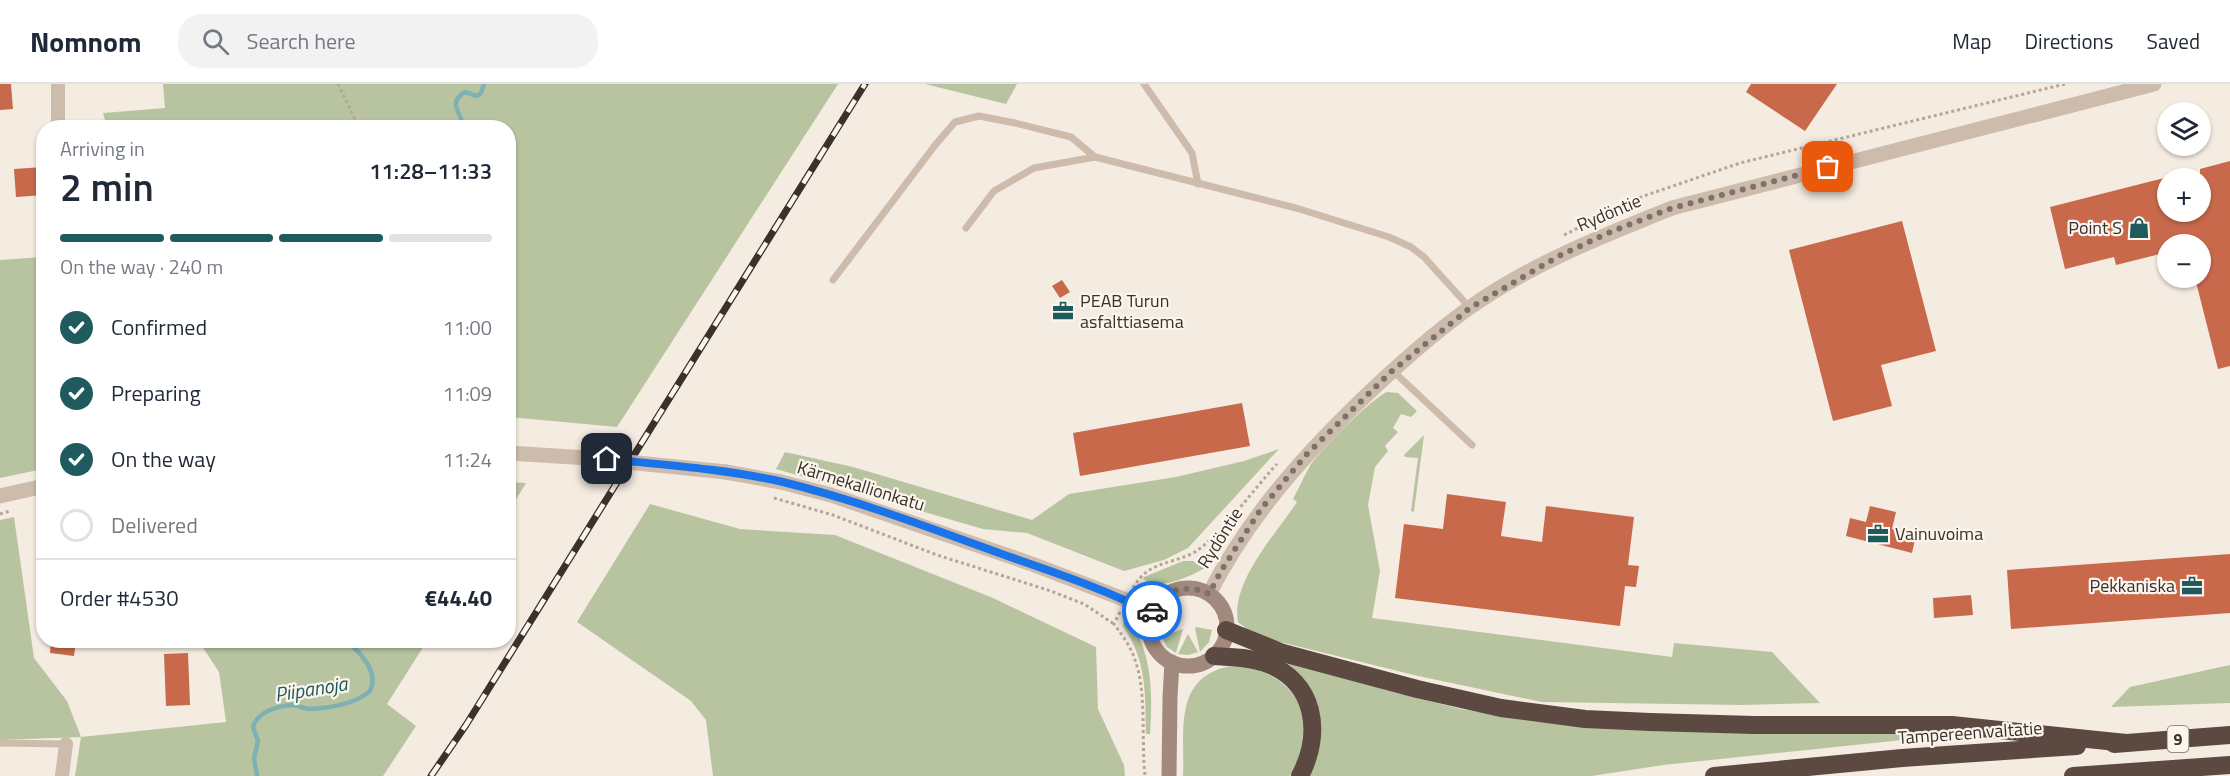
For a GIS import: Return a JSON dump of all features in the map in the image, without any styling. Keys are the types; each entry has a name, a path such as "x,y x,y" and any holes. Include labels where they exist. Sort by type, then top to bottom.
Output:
{"highway":[{"path":"1226,630 1283,653 1468,702 1585,719 1754,725 1952,725 2126,743"},
{"path":"1214,656 1250,659 1277,668 1304,695 1312,715 1313,729 1309,756 1300,776"},
{"name":"Tampereen valtatie","path":"1714,776 1902,758 2230,735"},
{"name":"9","path":"2073,776 2230,765"}],"main road":[{"path":"1193,588 1209,594 1218,602 1224,613 1225,638 1214,656 1198,664 1185,665 1172,662 1155,648 1150,638 1151,613 1156,604 1173,591 1193,588"},
{"path":"1169,776 1172,662"}],"street":[{"path":"58,84 58,120"},
{"name":"Rydöntie","path":"1209,594 1261,509 1285,478 1392,371 1470,308 1559,256 1608,233 1672,208 2117,89 2154,84"},
{"name":"Kärmekallionkatu","path":"516,454 588,458 726,472 781,482 831,495 1010,557 1126,600 1151,613"},
{"path":"0,496 36,488"},
{"path":"62,776 66,744"}],"lane":[{"path":"1144,84 1192,153 1198,184"},
{"path":"833,280 955,122 979,116 1071,137 1095,158"},
{"path":"966,228 994,191 1034,168 1095,158 1296,208 1389,237 1411,247 1424,257 1470,308"},
{"path":"1392,371 1472,445"},
{"path":"0,743 66,744"}],"path":[{"path":"338,84 355,120"},
{"path":"1562,236 1638,198 1740,163 2065,84"},
{"path":"1114,624 1143,574 1162,564 1193,553 1208,542 1281,459"},
{"path":"767,496 833,515 937,555 1051,591 1084,604 1114,624 1135,659 1141,683 1145,776"}],"green space":[{"path":"163,84 838,84 617,427 516,418 516,120 105,120 103,113 165,108"},
{"path":"925,84 1017,84 1006,104"},
{"path":"36,257 36,470 0,478 0,260"},
{"path":"1387,392 1398,393 1417,411 1411,417 1401,414 1393,428 1398,432 1385,446 1388,451 1375,467 1368,505 1380,571 1372,618 1672,657 1674,643 1772,652 1820,703 1742,705 1542,702 1418,676 1256,636 1238,622 1241,591 1248,575 1297,502 1293,499 1316,458 1358,414"},
{"path":"1424,435 1414,512 1411,511 1418,458 1404,455"},
{"path":"1279,449 1188,548 1164,560 1124,571 1027,533 983,529 776,469 785,452 853,467 1032,520 1069,494 1176,477 1244,461"},
{"path":"516,482 526,483 516,499"},
{"path":"650,504 740,529 835,535 993,598 1096,647 1098,709 1124,765 1125,776 713,776 706,720 691,701 577,622"},
{"path":"14,517 34,658 67,701 81,737 0,740 0,520"},
{"path":"1183,561 1193,561 1205,568 1183,579 1166,583 1158,584 1143,579 1144,577"},
{"path":"1124,617 1134,628 1146,656 1151,688 1150,734 1146,734 1145,691 1141,665 1131,639 1123,626"},
{"path":"1195,628 1212,630 1209,642 1200,652"},
{"path":"1183,629 1176,653 1167,647 1162,637"},
{"path":"1188,634 1198,652 1188,655 1178,654"},
{"path":"203,648 423,648 387,704 416,726 383,776 75,776 81,737 226,722 219,672"},
{"path":"1286,660 1393,692 1461,709 1523,719 1655,730 1950,735 1663,765 1592,776 1307,776 1313,695 1304,681 1284,665"},
{"path":"2230,665 2230,703 2111,707 2130,687"},
{"path":"1226,667 1249,668 1269,675 1285,685 1296,699 1303,716 1305,735 1301,755 1290,776 1183,776 1185,710 1190,696 1197,683 1209,674"}],"building":[{"path":"0,84 11,84 13,109 0,110"},
{"path":"1751,84 1837,84 1805,131 1746,92"},
{"path":"2230,161 2230,366 2218,369 2198,288 2211,288 2211,234 2157,234 2157,255 2116,265 2114,257 2065,269 2050,207 2157,180 2157,222 2211,222 2211,168 2204,168"},
{"path":"36,168 36,196 16,197 14,169"},
{"path":"1902,221 1936,351 1881,365 1892,406 1833,421 1789,250"},
{"path":"1062,280 1070,292 1060,298 1052,286"},
{"path":"1242,403 1250,446 1080,476 1073,433"},
{"path":"1447,494 1506,502 1501,536 1542,542 1546,506 1634,517 1628,565 1639,566 1636,587 1625,586 1620,626 1395,598 1404,524 1443,529"},
{"path":"1870,506 1896,512 1892,529 1916,535 1912,553 1846,536 1850,518 1866,522"},
{"path":"2230,554 2230,613 2011,629 2007,570"},
{"path":"1971,595 1973,615 1934,618 1933,598"},
{"path":"50,648 75,648 74,656 50,653"},
{"path":"188,653 190,705 166,706 164,654"}],"waterway":[{"name":"Piipanoja","path":"462,120 456,105 460,95 465,92 477,96 481,93 484,84"},
{"name":"Piipanoja","path":"257,776 254,758 258,741 253,727 259,717 274,708 292,705 310,709 333,706 356,700 369,692 372,685 371,671 363,657 354,648"}],"railway":[{"path":"516,645 865,84"},
{"path":"431,776 514,648"}],"way so far":[{"path":"1152,611 1164,596 1183,588 1193,588 1209,594 1261,509 1285,478 1379,382 1470,308 1516,279 1608,233 1672,208 1828,167"}],"place":[{"name":"Point S","path":"2139,228"},
{"name":"PEAB Turun asfalttiasema","path":"1063,311"},
{"name":"Vainuvoima","path":"1878,534"},
{"name":"Pekkaniska","path":"2192,586"}],"route":[{"path":"607,459 726,472 781,482 831,495 1032,564 1126,600 1151,613 1152,611"}]}
